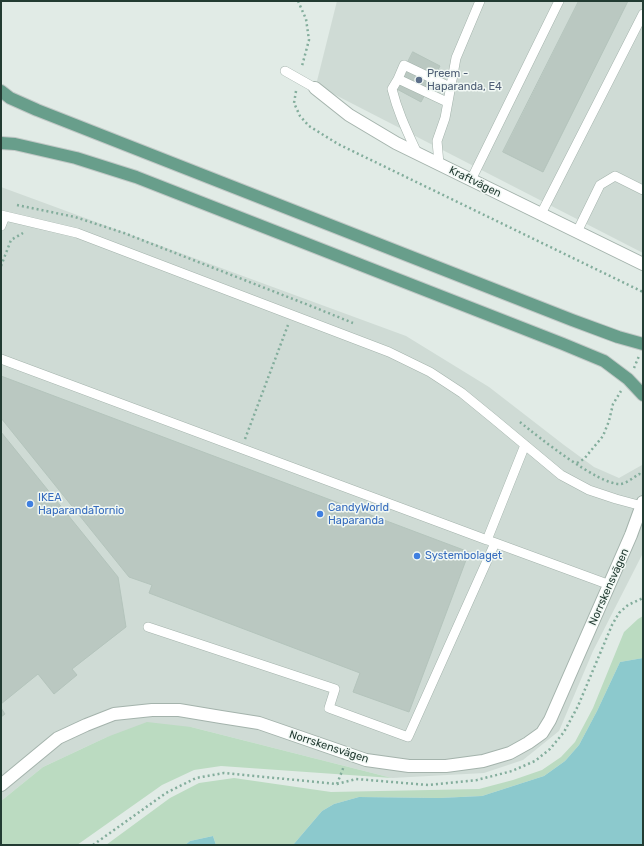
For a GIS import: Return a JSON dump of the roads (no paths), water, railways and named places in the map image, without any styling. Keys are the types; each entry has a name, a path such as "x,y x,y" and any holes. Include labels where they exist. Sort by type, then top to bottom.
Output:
{"main road":[{"path":"1,90 10,98 37,110 618,337 642,349"},
{"path":"1,143 15,144 76,158 136,177 563,344 604,361 628,379 643,395"}],"street":[{"name":"Kraftvägen","path":"315,88 349,115 396,143 643,264"},
{"name":"Norrskensvägen","path":"1,785 58,738 114,714 152,710 179,710 259,724 366,760 409,766 446,766 483,761 510,753 542,733 550,720 631,535 642,504"}],"lane":[{"path":"439,164 438,141 445,118 456,58 480,1"},
{"path":"470,180 559,1"},
{"path":"541,214 643,14"},
{"path":"417,153 404,127 392,89 404,65 450,87"},
{"path":"285,71 315,88"},
{"path":"398,79 447,102"},
{"path":"577,232 600,185 615,176 643,190"},
{"path":"1,226 3,215 77,233 389,352 430,372 462,393 561,475 589,490 616,499 642,504"},
{"path":"1,359 610,584"},
{"path":"148,627 335,689 329,708 408,737 491,541 525,445"}],"water":[{"path":"643,658 643,845 293,845 322,811 334,804 359,797 439,798 482,796 544,776 565,761 579,745 620,662"},
{"path":"213,836 216,845 185,845 190,841"}],"place":[{"name":"Preem - Haparanda, E4","path":"419,80"},
{"name":"IKEA HaparandaTornio","path":"30,504"},
{"name":"CandyWorld Haparanda","path":"320,514"},
{"name":"Systembolaget","path":"417,556"}]}
